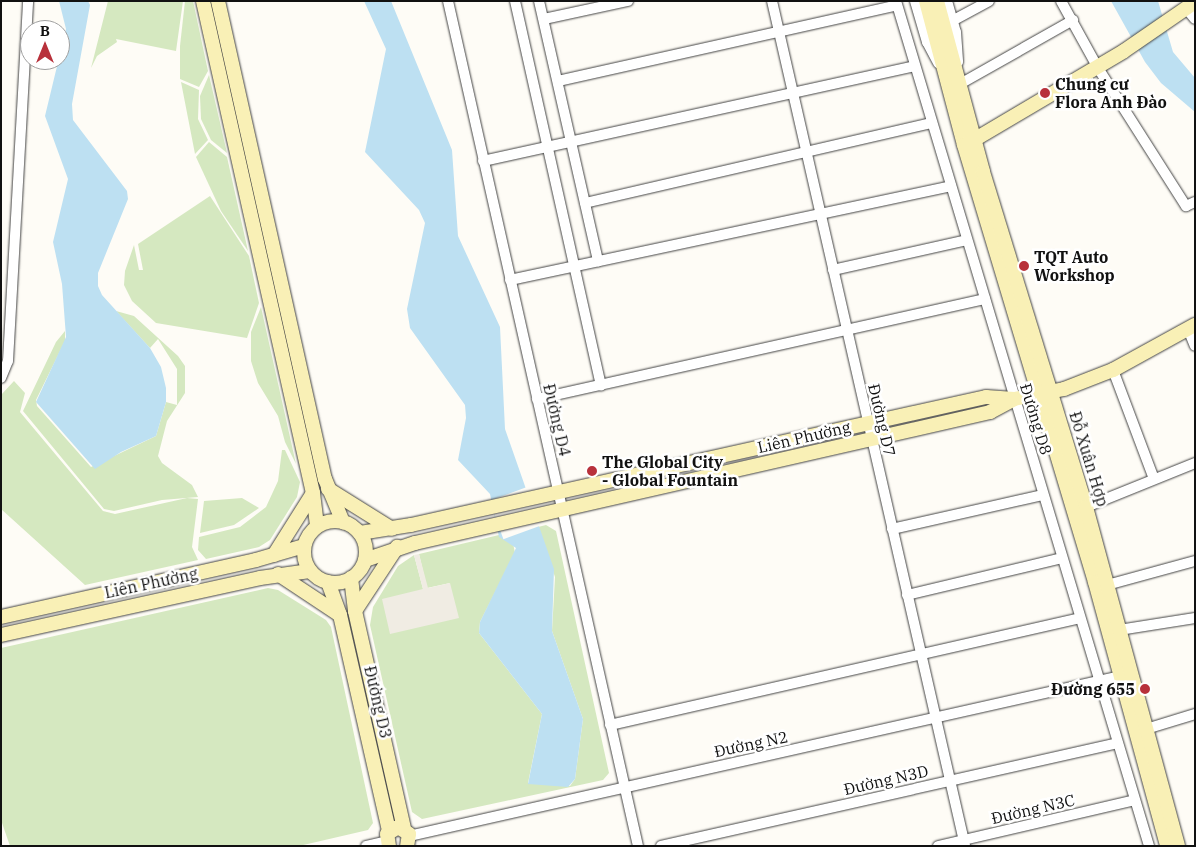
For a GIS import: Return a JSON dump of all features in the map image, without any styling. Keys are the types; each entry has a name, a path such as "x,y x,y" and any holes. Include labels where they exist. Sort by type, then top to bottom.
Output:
{"street":[{"path":"1,378 8,361 28,1"},
{"path":"203,1 313,493 317,526"},
{"path":"218,1 328,489 343,522 360,533 366,547 365,560 351,578 328,582 310,571 304,559 304,546 317,526 328,522 343,522"},
{"name":"Đường D4","path":"448,1 638,846"},
{"path":"514,1 601,385"},
{"path":"540,1 598,261"},
{"path":"544,19 628,1"},
{"name":"Đường D7","path":"772,1 964,843"},
{"name":"Đỗ Xuân Hợp","path":"915,1 927,42 954,85"},
{"name":"Đỗ Xuân Hợp","path":"926,1 954,85 1114,632 1146,729 1178,846"},
{"name":"Đỗ Xuân Hợp","path":"937,1 954,85"},
{"name":"Đỗ Xuân Hợp","path":"947,1 952,21 954,85"},
{"path":"952,21 989,1"},
{"path":"1061,1 1098,68 1186,206 1195,202"},
{"path":"558,81 897,3"},
{"name":"Đường D8","path":"897,3 1149,846"},
{"path":"970,143 1098,68 1187,7 1195,19"},
{"path":"954,85 1073,20"},
{"path":"483,161 915,66"},
{"path":"219,72 233,70"},
{"path":"585,203 932,124"},
{"path":"510,280 951,186"},
{"path":"833,270 967,240"},
{"path":"260,258 275,256"},
{"path":"537,399 985,299"},
{"path":"1191,327 1195,346"},
{"name":"Liên Phường","path":"360,533 491,507 986,397 1014,399 1078,385 1112,370 1191,327"},
{"path":"1112,370 1154,479"},
{"name":"Đỗ Xuân Hợp","path":"1045,393 1086,507 1107,585 1121,676 1167,846"},
{"name":"Liên Phường","path":"365,560 397,547 494,524 990,412 1014,399"},
{"path":"301,440 316,437"},
{"path":"1086,507 1195,463"},
{"path":"328,489 392,528"},
{"path":"274,555 313,493"},
{"path":"892,530 1043,495"},
{"name":"Liên Phường","path":"1,617 274,555 304,546"},
{"path":"355,611 397,547"},
{"path":"907,595 1062,558"},
{"path":"1107,585 1195,561"},
{"name":"Liên Phường","path":"2,632 278,574 310,571"},
{"path":"278,574 340,615"},
{"name":"Đường D3","path":"351,578 355,611 407,837"},
{"name":"Đường D3","path":"328,582 340,615 372,753 388,839"},
{"path":"610,725 1080,618"},
{"path":"1114,632 1195,618"},
{"name":"Đường N2","path":"407,837 1121,676"},
{"path":"1146,729 1195,714"},
{"name":"Đường N3D","path":"661,846 1118,743"},
{"path":"372,753 386,750"},
{"name":"Đường N3C","path":"938,846 964,843 1135,800"},
{"path":"366,846 388,839 396,827 407,837"}],"green space":[{"path":"108,1 183,1 176,51 116,39 117,42 97,56 91,68"},
{"path":"185,1 193,1 208,71 199,87 180,79 180,46"},
{"path":"209,75 227,153 211,140 201,119 200,96"},
{"path":"181,82 199,90 198,119 208,140 195,154"},
{"path":"209,142 227,157 248,251 221,211 196,157"},
{"path":"210,196 249,256 259,303 247,338 156,323 132,301 124,285 125,271 134,245 139,270 143,270 138,244"},
{"path":"261,307 296,464 285,442 278,416 258,383 251,361 251,332"},
{"path":"116,311 134,316 178,356 185,366 185,393 167,421 158,456 162,463 192,485 198,497 162,500 114,511 104,509 23,411 56,342 65,331 65,341 36,400 37,406 91,467 156,436 166,402 177,405 177,369 158,339 150,348"},
{"path":"14,381 25,393 20,412 103,511 115,514 187,498 198,499 192,547 198,560 85,585 1,509 1,395"},
{"path":"282,450 285,450 300,482 297,497 270,540 259,547 206,559 198,550 199,537 240,527 266,507 278,481"},
{"path":"242,498 259,508 234,525 200,533 204,501"},
{"path":"546,525 556,531 609,773 603,780 422,819 412,812 370,625 373,607 398,566 414,555 423,589 390,634 450,583 427,588 419,554 499,535 513,543 515,553 480,622 479,633 542,714 528,783 570,786 575,779 583,719 552,631 555,577 538,527"},
{"path":"268,588 278,590 326,620 331,627 373,823 368,830 299,846 10,846 1,820 1,648"}],"shaded area":[{"path":"419,554 428,588 450,583 459,618 390,634 382,599 423,589 414,555"}],"water":[{"path":"59,1 88,1 90,5 72,104 73,120 127,191 128,199 98,273 98,286 102,295 150,348 161,367 166,388 166,402 156,436 121,452 95,469 36,402 66,337 62,284 53,242 68,179 45,116 56,70 70,70 70,20 64,20"},
{"path":"364,1 391,1 452,150 458,236 500,327 505,429 554,569 552,631 583,719 575,779 568,787 528,784 542,714 479,633 480,622 516,548 499,537 490,494 458,460 466,418 465,405 410,328 407,309 425,223 419,210 365,152 386,49"},
{"path":"1111,1 1158,1 1173,52 1195,78 1195,112 1161,83 1145,62"}],"pier":[{"path":"527,487 541,526 503,539 489,501"}],"place":[{"name":"Chung cư Flora Anh Đào","path":"1045,93"},
{"name":"TQT Auto Workshop","path":"1024,266"},
{"name":"The Global City - Global Fountain","path":"592,471"},
{"name":"Đường 655","path":"1145,689"}]}
